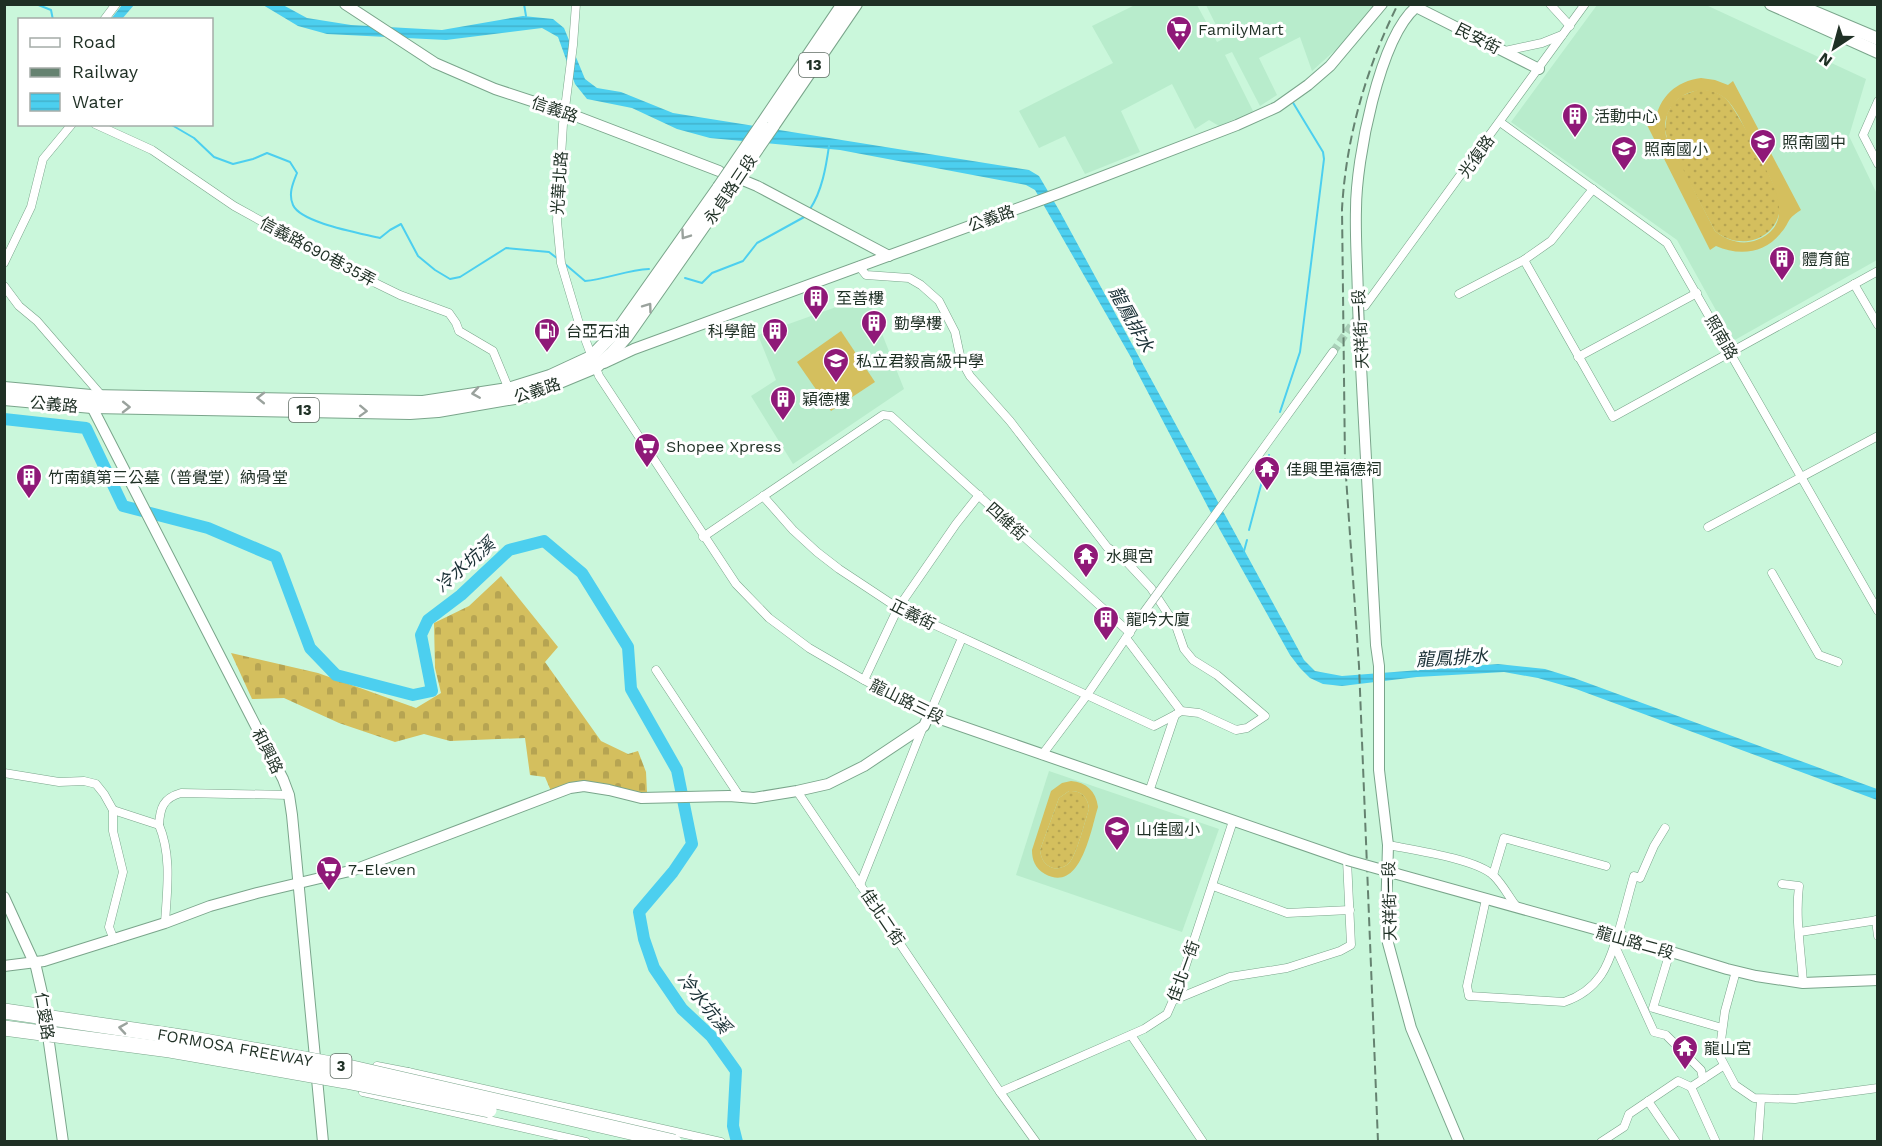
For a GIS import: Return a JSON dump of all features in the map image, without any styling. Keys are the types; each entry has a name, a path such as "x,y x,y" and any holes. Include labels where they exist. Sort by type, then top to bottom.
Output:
{"highway":[{"name":"FORMOSA FREEWAY","path":"4,1011 188,1038 348,1067 674,1142"},
{"name":"FORMOSA FREEWAY","path":"4,1028 171,1050 346,1081 540,1120 631,1142"}],"main road":[{"name":"永貞路三段","path":"593,362 612,353 627,336 767,125 843,4"},
{"name":"永貞路三段","path":"767,125 856,4"},
{"path":"1771,4 1846,32 1878,39"},
{"path":"1795,4 1878,52"},
{"name":"公義路","path":"4,399 322,405 410,413 438,411 510,394 526,396 593,362"},
{"name":"公義路","path":"4,388 95,400"}],"street":[{"path":"106,18 116,4"},
{"name":"信義路","path":"345,4 435,63 495,89 565,112 718,171"},
{"name":"光華北路","path":"576,4 557,221 561,263 593,362"},
{"name":"公義路","path":"593,362 889,256 1237,125 1296,95 1330,66 1382,4"},
{"path":"1550,4 1570,26"},
{"name":"光復路","path":"1362,306 1500,123 1585,4"},
{"name":"民安街","path":"1417,6 1539,69"},
{"name":"天祥街一段","path":"1417,6 1401,24 1383,66 1369,119 1359,171 1356,208 1362,306 1359,329 1379,666 1379,770 1388,845 1386,920 1388,943 1411,1028 1459,1142"},
{"path":"1505,51 1542,43 1563,35"},
{"path":"1878,101 1863,135 1878,164"},
{"name":"照南路","path":"1500,123 1667,243 1878,611"},
{"path":"4,263 31,207 43,159 70,126"},
{"name":"信義路690巷35弄","path":"99,126 152,150 234,206 355,273 400,295 449,313 459,331 494,351 510,394"},
{"path":"745,181 889,256"},
{"path":"1459,294 1524,260 1551,240 1593,189"},
{"path":"1524,260 1612,417 1878,271"},
{"path":"859,266 866,275 909,278 939,301 955,332 961,360 970,376 1010,421 1107,547 1124,559 1151,588 1176,626 1184,649 1193,660 1217,675 1265,716 1246,728 1236,730 1199,713 1178,713 1149,792"},
{"path":"1854,284 1878,325"},
{"path":"4,286 20,306 37,321 95,400"},
{"path":"1578,357 1697,293"},
{"path":"1042,755 1333,352"},
{"name":"龍山路三段","path":"593,362 599,376 736,584 769,618 809,648 929,715 1347,860 1397,874"},
{"name":"和興路","path":"95,400 138,497 283,779 289,795 323,1142"},
{"name":"四維街","path":"763,496 883,415 891,416 1128,635 1178,713"},
{"path":"1708,527 1878,436"},
{"path":"864,680 898,608 979,495"},
{"path":"703,537 763,496"},
{"name":"正義街","path":"763,496 793,530 817,552 839,570 898,608 1154,726 1178,713"},
{"path":"1772,573 1819,656 1838,662"},
{"path":"4,966 44,961 165,923 210,906 354,870 570,788 584,786 641,798 754,798 828,784 864,766 924,726 962,638"},
{"path":"656,670 734,797"},
{"name":"佳北二街","path":"924,726 860,885 1036,1142"},
{"path":"4,773 59,782 84,781 96,784 113,810 113,831 123,872 109,927 114,939"},
{"path":"797,791 860,885"},
{"path":"165,923 168,856 159,825 160,808 164,802 171,796 181,793 289,795"},
{"path":"113,810 159,825"},
{"name":"佳北一街","path":"1000,1092 1131,1035 1167,1014 1174,1000 1213,886 1233,821"},
{"path":"1486,899 1467,986 1469,996 1564,1002 1576,998 1601,975 1615,939 1634,876 1640,878 1665,828"},
{"path":"1493,875 1504,838 1606,866"},
{"path":"1388,845 1450,857 1493,875 1516,906"},
{"path":"1174,1000 1230,977 1287,968 1340,951 1351,945 1347,860"},
{"name":"龍山路二段","path":"1397,874 1516,906 1615,939 1736,971 1803,983 1878,980"},
{"path":"1782,884 1798,886 1796,910 1800,932 1803,983"},
{"path":"1213,886 1287,913 1350,910"},
{"name":"仁愛路","path":"4,897 34,962 42,993 63,1142"},
{"path":"1800,932 1877,920 1878,936"},
{"path":"1615,939 1654,1032 1666,1035 1701,1070 1703,1079"},
{"path":"1670,952 1653,1008 1722,1028"},
{"path":"1736,971 1725,1011 1719,1055 1735,1085 1754,1098 1761,1099 1795,1099 1878,1088"},
{"path":"1131,1035 1203,1142"},
{"path":"314,1053 717,1141"},
{"path":"1691,1087 1723,1066"},
{"path":"404,1101 408,1072"},
{"path":"1601,1142 1624,1127 1629,1114 1678,1081 1691,1087 1716,1142"},
{"path":"317,1082 586,1142"},
{"path":"1758,1142 1761,1099"},
{"path":"1648,1101 1676,1142"},
{"path":"631,1142 634,1122"}],"shaded area":[{"path":"1135,5 1197,5 1217,42 1223,39 1206,5 1376,5 1342,44 1312,71 1300,37 1259,58 1277,95 1260,106 1232,52 1225,55 1253,111 1219,126 1209,120 1195,129 1172,84 1121,111 1140,152 1085,174 1065,136 1039,148 1019,111 1113,63 1092,26"},
{"name":"照南國中","path":"1597,5 1706,5 1866,79 1849,136 1877,194 1877,260 1733,341 1677,240 1511,122"},
{"name":"私立君毅高級中學","path":"867,296 904,389 793,464 751,396 776,380 758,335"},
{"name":"山佳國小","path":"1049,771 1219,829 1182,932 1016,875"}],"green space":[{"path":"1701,78 1728,85 1733,81 1801,210 1790,219 1774,241 1759,249 1742,252 1716,246 1710,250 1645,121 1649,118 1655,122 1660,105 1670,92 1692,80","holes":["1703,90 1723,96 1736,111 1778,198 1777,223 1769,233 1754,241 1733,241 1715,231 1666,136 1666,118 1673,104 1686,94"]},
{"path":"1697,90 1714,92 1727,100 1748,133 1778,194 1779,214 1774,225 1758,238 1736,241 1725,238 1715,231 1668,142 1665,130 1667,114 1672,104 1681,96"},
{"path":"841,331 875,382 831,411 797,362"},
{"path":"501,576 558,647 545,662 601,741 628,754 638,751 646,772 647,793 613,786 551,791 545,777 530,775 525,738 450,741 424,734 395,742 339,723 284,698 252,699 231,653 318,673 416,708 441,693 435,668 434,623 469,606"},
{"path":"1071,781 1086,785 1093,792 1098,807 1088,843 1076,867 1067,875 1057,878 1045,874 1036,866 1032,850 1051,791 1062,783","holes":["1069,791 1083,795 1089,809 1073,858 1066,865 1053,868 1044,861 1040,850 1059,798"]},
{"path":"1069,791 1083,795 1089,809 1073,858 1062,867 1053,868 1044,861 1040,850 1059,798"}],"water":[{"path":"122,5 134,5 123,18 112,18"},
{"path":"263,5 283,5 307,18 351,25 442,30 523,16 553,19 564,28 585,79 597,88 621,92 673,113 1029,170 1039,176 1059,210 1304,660 1315,671 1342,676 1498,664 1545,669 1877,789 1877,800 1576,689 1538,678 1504,672 1417,677 1342,686 1323,684 1310,678 1290,655 1220,530 1133,361 1035,190 1026,185 840,150 710,138 677,129 632,108 587,99 575,84 558,37 542,28 446,40 327,34 298,26"}],"waterway":[{"name":"龍鳳排水","path":"36,4 51,10 53,18"},
{"path":"524,4 526,16"},
{"path":"1280,412 1300,352 1324,159 1323,152 1292,101"},
{"path":"173,126 194,138 214,157 233,164 267,153 290,162 297,173 291,197 298,211 319,222 380,238 401,224 418,256 450,279 460,277 506,248 549,252 558,259"},
{"path":"810,209 820,187 829,146"},
{"path":"685,278 702,283 712,273 743,261 757,243 806,216"},
{"path":"565,264 585,281 649,269"},
{"name":"冷水坑溪","path":"4,419 86,428 123,506 208,528 276,557 310,648 336,675 413,695 432,691 421,635 428,620 461,595 509,550 544,541 582,573 628,647 631,689 677,770 692,844 673,872 639,912 644,939 654,968 682,1009 711,1036 736,1071 733,1126 737,1142"},
{"path":"1249,530 1269,455"},
{"path":"1244,551 1247,540"}],"tunnel":[{"path":"1333,352 1358,316"}],"railway":[{"path":"1378,1142 1359,666 1345,462 1342,209 1348,156 1367,78 1398,4"}],"place":[{"name":"FamilyMart","path":"1179,52"},
{"name":"活動中心","path":"1575,139"},
{"name":"照南國中","path":"1763,165"},
{"name":"照南國小","path":"1624,172"},
{"name":"體育館","path":"1782,282"},
{"name":"至善樓","path":"816,321"},
{"name":"勤學樓","path":"874,346"},
{"name":"台亞石油","path":"547,354"},
{"name":"科學館","path":"775,354"},
{"name":"私立君毅高級中學","path":"836,384"},
{"name":"穎德樓","path":"783,422"},
{"name":"Shopee Xpress","path":"647,469"},
{"name":"佳興里福德祠","path":"1267,492"},
{"name":"竹南鎮第三公墓（普覺堂）納骨堂","path":"29,500"},
{"name":"水興宮","path":"1086,579"},
{"name":"龍吟大廈","path":"1106,642"},
{"name":"山佳國小","path":"1117,852"},
{"name":"7-Eleven","path":"329,892"},
{"name":"龍山宮","path":"1685,1071"}]}
